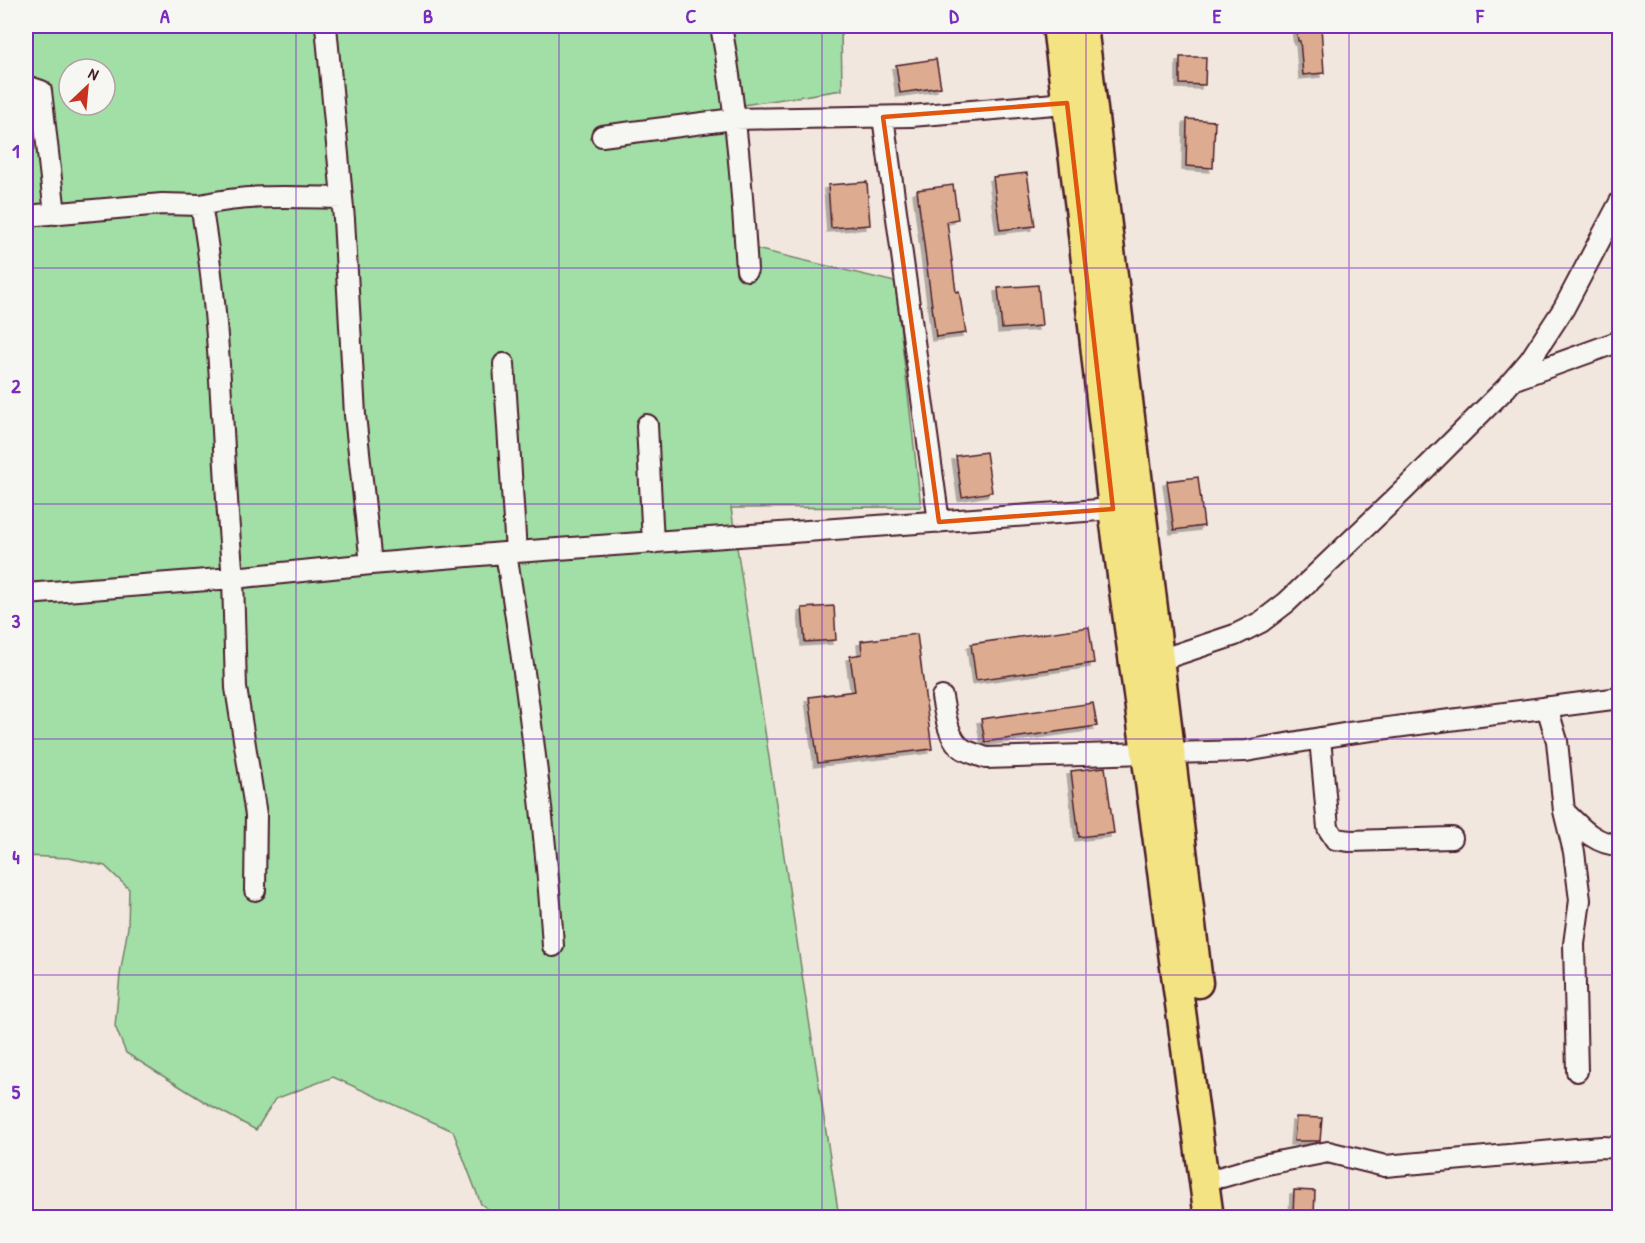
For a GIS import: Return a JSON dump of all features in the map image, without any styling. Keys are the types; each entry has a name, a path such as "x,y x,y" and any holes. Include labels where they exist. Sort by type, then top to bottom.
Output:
{"highway":[{"path":"1057,26 1082,216 1113,510 1148,664"},
{"path":"1083,26 1148,664 1209,1218"},
{"path":"1159,753 1229,1218"}],"street":[{"path":"326,26 342,198 355,415 371,564"},
{"path":"721,26 743,198 747,270"},
{"path":"26,86 41,91 55,213"},
{"path":"602,136 734,119 911,116 1067,103"},
{"path":"883,117 939,522"},
{"path":"26,216 162,204 201,205 225,199 270,196 342,198"},
{"path":"1148,664 1245,630 1261,622 1287,602 1404,490 1514,380 1530,360 1564,308 1620,202"},
{"path":"201,205 222,390 233,578 236,688 256,815 255,890"},
{"path":"1514,380 1620,341"},
{"path":"504,364 511,553 529,697 553,946"},
{"path":"647,425 652,543"},
{"path":"26,594 511,553 1113,510"},
{"path":"942,697 947,721 956,743 964,750 986,758 1246,751 1320,738 1620,698"},
{"path":"1547,707 1557,741 1564,811 1574,852 1580,900 1574,944 1577,1071"},
{"path":"1320,738 1328,828 1335,839 1350,841 1452,838"},
{"path":"1564,811 1586,833 1608,845 1620,845"},
{"path":"1222,1177 1267,1164 1328,1152 1385,1166 1602,1147 1620,1149"}],"highlighted area":[{"path":"1067,103 1113,509 939,522 883,117"}],"green space":[{"path":"26,26 841,26 842,90 730,107 735,244 895,282 921,507 731,508 839,1217 500,1217 481,1204 453,1131 333,1077 275,1099 256,1130 208,1104 126,1053 115,1026 128,927 129,889 105,866 69,858 26,856"}],"building":[{"path":"1296,26 1321,26 1324,73 1303,75 1300,41 1298,41"},
{"path":"1180,57 1206,57 1205,85 1180,84"},
{"path":"936,59 941,87 900,93 896,65"},
{"path":"1187,119 1215,121 1213,168 1186,166"},
{"path":"1027,173 1035,226 1000,230 993,177"},
{"path":"867,182 870,225 831,228 828,185"},
{"path":"953,185 958,219 947,221 956,292 959,291 966,333 936,337 917,190"},
{"path":"1038,285 1042,326 1002,329 998,288"},
{"path":"986,452 992,492 962,497 956,456"},
{"path":"1198,477 1204,526 1174,530 1167,481"},
{"path":"834,606 836,640 805,642 802,608"},
{"path":"1089,627 1094,663 976,680 971,644"},
{"path":"917,634 932,749 818,763 809,697 855,691 850,656 862,654 861,641"},
{"path":"1093,703 1097,726 985,742 981,719"},
{"path":"1105,767 1114,833 1079,837 1071,771"},
{"path":"1296,1117 1322,1118 1320,1141 1294,1141"},
{"path":"1294,1190 1315,1191 1314,1215 1293,1214"}]}
